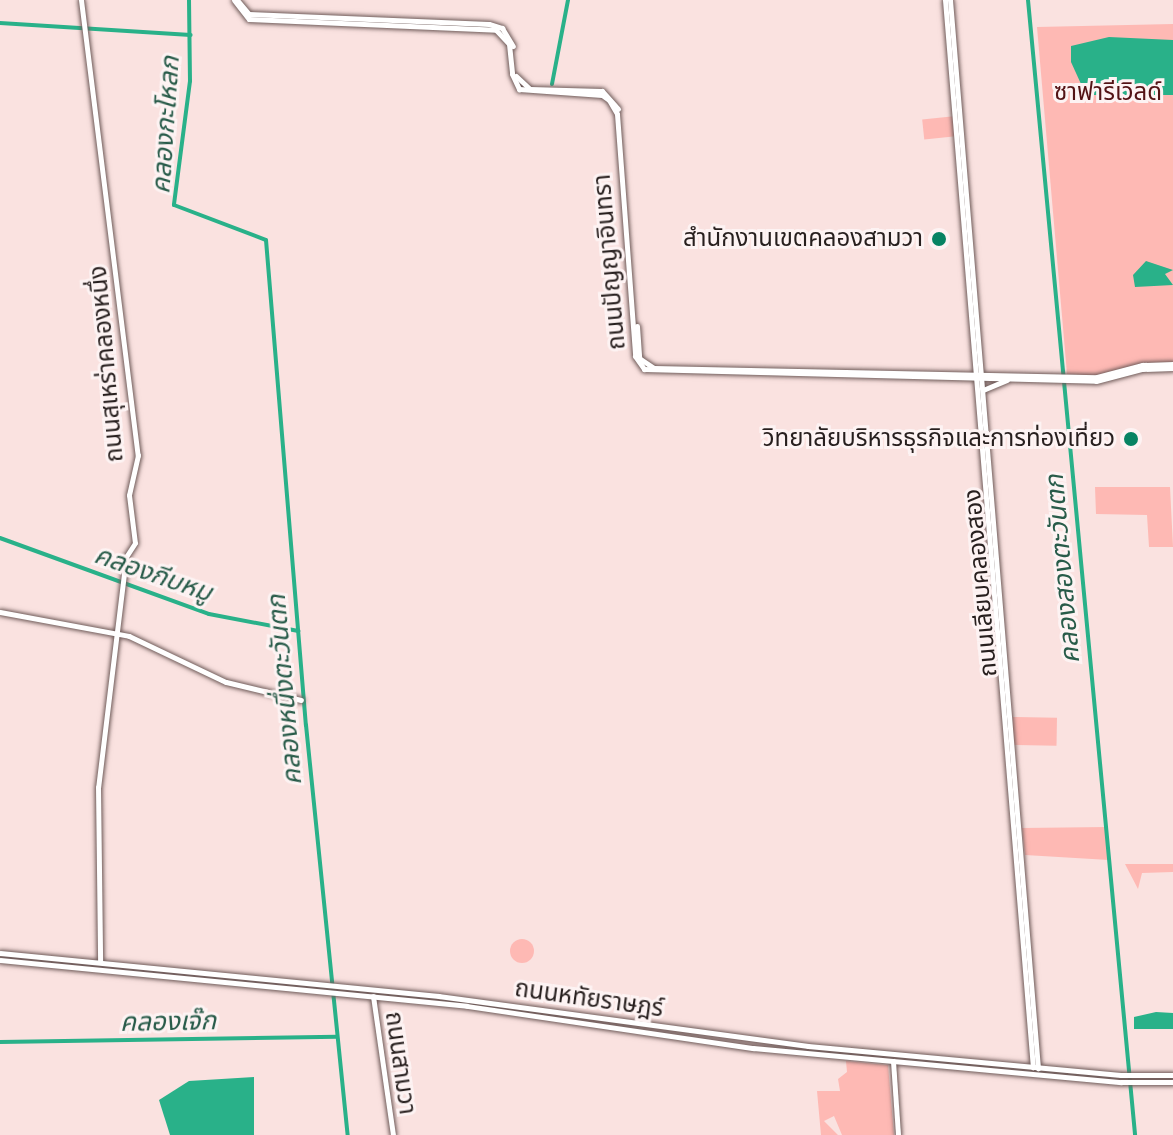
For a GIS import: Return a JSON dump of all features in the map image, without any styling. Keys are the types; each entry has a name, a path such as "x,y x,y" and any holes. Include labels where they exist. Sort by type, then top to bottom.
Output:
{"main road":[{"name":"ถนนสุเหร่าคลองหนึ่ง","path":"81,0 138,455 128,499 135,543 126,555 97,803 100,962"},
{"name":"ถนนปัญญาอินทรา","path":"236,0 249,19 496,30 509,44 512,74 519,89 602,95 609,100 617,114 635,353 644,369 1063,379"},
{"name":"ถนนเลียบคลองสอง","path":"948,0 1024,930"},
{"name":"ถนนปัญญาอินทรา","path":"979,378 1063,379 1173,366"},
{"name":"ถนนเลียบคลองสอง","path":"979,378 983,390 1037,1069"},
{"path":"983,390 1007,380"},
{"path":"0,612 115,634 228,683 301,700"},
{"name":"ถนนหทัยราษฎร์","path":"0,953 341,985 893,1058 1173,1082"},
{"name":"ถนนหทัยราษฎร์","path":"0,960 467,1003"},
{"path":"91,969 100,962 107,971"},
{"name":"ถนนสามวา","path":"373,996 393,1135"},
{"path":"893,1058 898,1135"},
{"name":"ถนนหทัยราษฎร์","path":"893,1058 1024,1065 1037,1069"},
{"path":"1024,1065 1034,1058 1037,1069"},
{"name":"ถนนหทัยราษฎร์","path":"1136,1079 1173,1075"}],"green space":[{"name":"ซาฟารีเวิลด์","path":"1173,24 1173,363 1098,376 1067,374 1037,27"},
{"path":"956,116 958,136 924,139 922,120"},
{"path":"1095,487 1170,487 1173,547 1149,547 1147,515 1096,514"},
{"path":"1013,717 1057,718 1057,746 1013,745"},
{"path":"1107,827 1109,860 1025,855 1022,828"},
{"path":"1125,864 1173,864 1173,872 1142,873 1138,889"},
{"path":"522,939 531,942 534,951 531,960 522,963 513,960 510,951 513,942"},
{"path":"846,1061 888,1065 894,1135 842,1135 834,1116 824,1121 838,1135 821,1135 817,1091 840,1091 838,1079 847,1072"}],"shaded area":[{"path":"1109,37 1173,40 1173,95 1086,95 1071,62 1071,46"},
{"path":"1146,261 1173,270 1165,274 1173,285 1135,287 1133,275"},
{"path":"1156,1012 1173,1013 1173,1029 1134,1029 1134,1017"},
{"path":"254,1077 254,1135 170,1135 159,1100 189,1081"}],"waterway":[{"name":"คลองหนึ่งตะวันตก","path":"189,0 190,81 174,205 266,240 306,725 348,1135"},
{"path":"552,84 568,0"},
{"name":"คลองสองตะวันตก","path":"1028,0 1135,1135"},
{"path":"0,23 191,35"},
{"name":"คลองกีบหมู","path":"0,538 209,614 298,631"},
{"name":"คลองเจ๊ก","path":"0,1042 337,1037"}],"place":[{"name":"สำนักงานเขตคลองสามวา","path":"939,239"},
{"name":"วิทยาลัยบริหารธุรกิจและการท่องเที่ยว","path":"1131,439"}],"water label":[{"name":"คลองกะโหลก","path":"166,125"}]}
